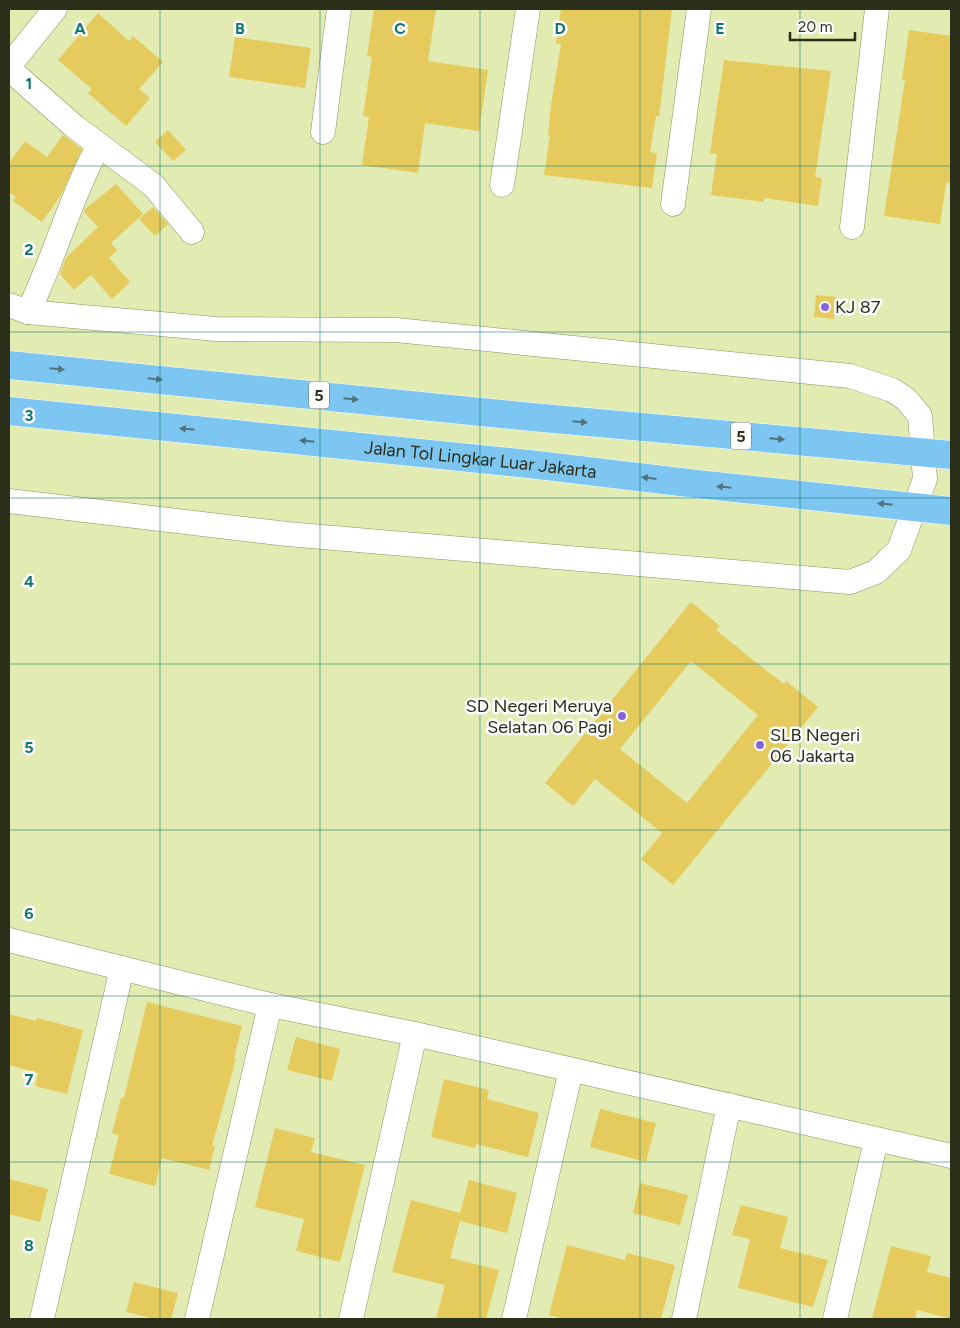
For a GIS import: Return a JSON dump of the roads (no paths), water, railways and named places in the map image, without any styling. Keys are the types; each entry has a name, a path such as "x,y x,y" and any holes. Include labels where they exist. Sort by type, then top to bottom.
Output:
{"highway":[{"name":"5","path":"9,365 532,417 951,455"},
{"name":"Jalan Tol Lingkar Luar Jakarta","path":"9,411 529,464 951,511"}],"street":[{"path":"55,9 9,67 76,127 153,185 192,232"},
{"path":"324,132 339,9"},
{"path":"502,185 528,9"},
{"path":"673,204 699,9"},
{"path":"852,227 877,9"},
{"path":"18,308 46,274 83,175 99,145"},
{"path":"9,500 287,534 850,582 876,572 899,550 925,479 920,416 906,399 892,390 850,376 396,330 226,329 18,308"},
{"path":"9,940 270,1005 415,1034 951,1156"},
{"path":"42,1319 122,968"},
{"path":"197,1319 270,1005"},
{"path":"351,1319 415,1034"},
{"path":"514,1319 572,1070"},
{"path":"684,1319 729,1104"},
{"path":"835,1319 876,1140"}],"place":[{"name":"KJ 87","path":"825,307"},
{"name":"SD Negeri Meruya Selatan 06 Pagi","path":"622,716"},
{"name":"SLB Negeri 06 Jakarta","path":"760,745"}]}
